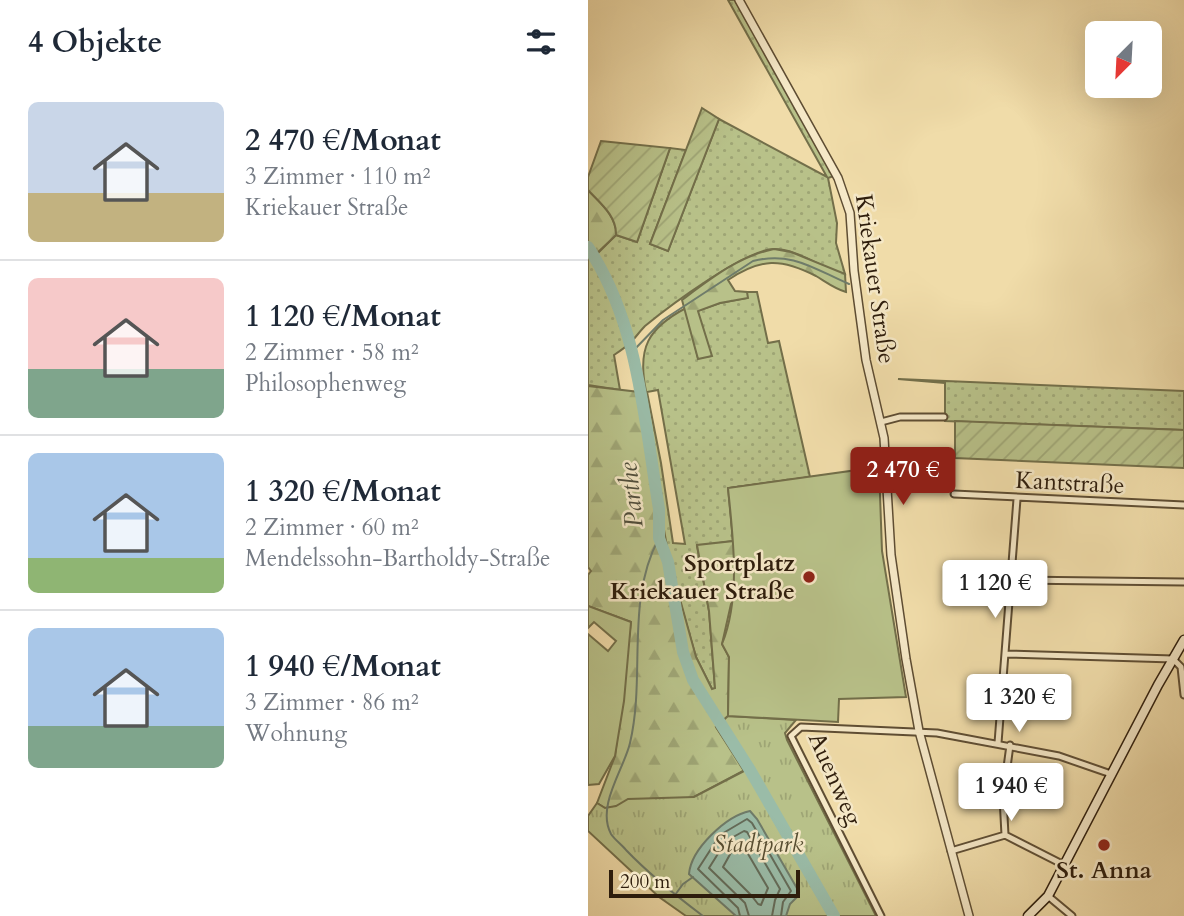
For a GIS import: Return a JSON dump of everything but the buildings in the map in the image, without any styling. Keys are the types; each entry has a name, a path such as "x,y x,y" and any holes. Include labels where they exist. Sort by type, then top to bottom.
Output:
{"main road":[{"path":"1028,916 1048,896 1184,640"}],"street":[{"name":"Kriekauer Straße","path":"739,0 846,196 866,360 881,422 887,466 891,555 919,731 969,916"},
{"path":"881,422 900,417 944,417"},
{"name":"Kantstraße","path":"954,494 1184,505"},
{"path":"998,743 1017,499"},
{"path":"1012,580 1184,582"},
{"path":"1006,654 1173,659 1181,667 1184,695"},
{"name":"Auenweg","path":"881,916 791,736 801,727 919,731"},
{"path":"919,731 1010,745 1059,756 1111,774"},
{"path":"1005,835 1003,797 1010,745"},
{"path":"951,851 1005,835 1064,866"},
{"path":"1048,896 1072,916"}],"green space":[{"path":"728,0 735,0 834,176 828,178 837,223 836,243 845,274 783,250 774,249 745,258 671,306 614,355 620,390 588,385 588,248 595,256 616,235 637,242 670,148 686,150 650,244 668,251 719,119 827,177"},
{"path":"702,108 719,119 668,251 650,244"},
{"path":"601,141 670,148 637,242 616,235 611,216 588,190 588,177"},
{"path":"588,190 607,210 616,228 616,235 594,256 588,248"},
{"path":"774,249 791,252 845,274 846,292 792,266 771,263 751,268 728,280 735,291 747,292 748,298 720,303 698,311 712,356 698,359 682,300 737,263"},
{"path":"747,292 757,292 768,343 779,341 810,477 729,488 733,541 697,546 709,611 715,689 712,689 696,657 669,563 639,392 646,391 643,363 648,341 662,323 686,308 698,358 711,356 697,311 747,298","holes":["658,390 685,544 673,543 647,392"]},
{"path":"898,379 1184,391 1184,430 945,421 945,383"},
{"path":"588,386 639,392 670,563 696,657 712,689 715,688 709,611 697,545 733,541 728,488 841,473 731,604 722,644 729,657 728,716 716,727 745,770 694,797 605,808 597,803 615,756 631,622 588,606 588,575 591,571 588,567"},
{"path":"955,421 1184,430 1184,468 955,458"},
{"name":"Sportplatz Kriekauer Straße","path":"879,467 882,551 906,697 839,699 838,722 728,716 729,657 722,644 732,607 734,567 728,488"},
{"path":"588,606 631,622 624,701 615,756 599,784 588,785 588,634 608,651 616,641 594,622 588,628"},
{"name":"Stadtpark","path":"728,716 796,720 785,733 787,740 876,916 686,916 659,897 588,831 588,816 597,803 605,808 616,806 628,799 694,797 744,771 716,727"}],"water":[{"path":"750,811 798,890 798,896 790,904 786,916 736,916 689,874 696,854 711,835 731,819"}],"waterway":[{"name":"Parthe","path":"588,247 619,308 629,340 659,509 659,538 668,562 683,652 693,680 750,770 834,916"},
{"path":"632,352 663,320 753,261 780,258 791,260 814,267 849,284"},
{"path":"659,538 642,587 630,743 609,800 607,823 611,834 635,859 703,916"},
{"path":"675,895 683,884 693,877"}],"place":[{"name":"Sportplatz Kriekauer Straße","path":"809,577"},
{"name":"St. Anna","path":"1104,845"}]}
